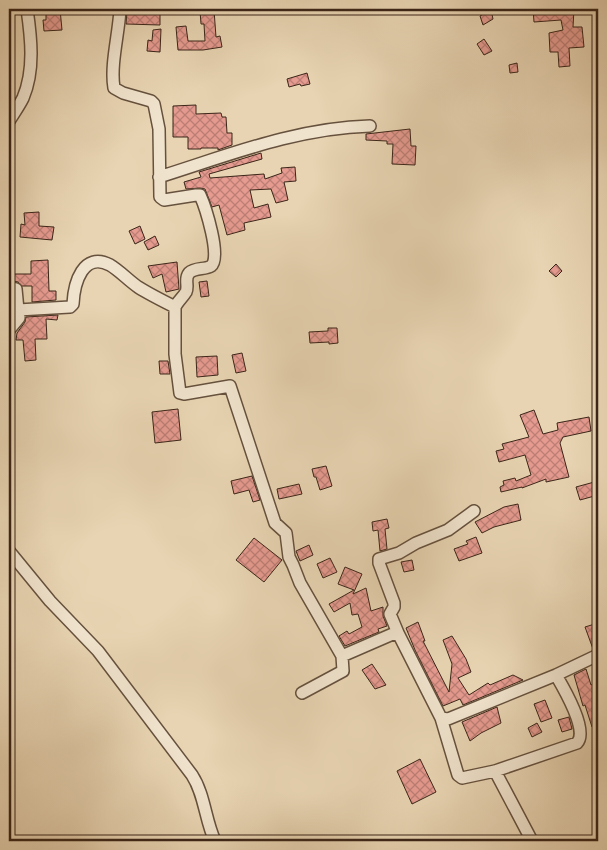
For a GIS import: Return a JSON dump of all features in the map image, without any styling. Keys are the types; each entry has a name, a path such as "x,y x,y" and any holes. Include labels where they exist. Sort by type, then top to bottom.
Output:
{"street":[{"path":"9,121 19,107 27,88 31,53 27,9"},
{"path":"120,9 113,86 115,90 151,101 154,104 159,128 160,197 162,200 200,195 215,251 214,263 212,265 191,271 186,292 175,307 175,354 180,393 184,394 230,386 275,523 286,533 290,557 300,583 342,656 343,671 302,694"},
{"path":"159,177 284,137 344,127 370,126"},
{"path":"18,310 70,307 73,304 73,292 79,275 88,265 97,262 112,266 138,287 175,307"},
{"path":"9,287 16,289 19,318 9,330"},
{"path":"474,511 446,531 416,543 399,553 378,559 394,603 390,614 441,718 459,777 465,778 495,771 579,742 581,737 577,716 569,697 556,675"},
{"path":"9,551 50,601 98,651 192,775 201,793 208,826 215,841"},
{"path":"342,656 398,633"},
{"path":"441,718 448,719 556,675 598,655"},
{"path":"495,771 532,841"}],"building":[{"path":"46,9 60,9 62,30 44,31 43,20 46,20"},
{"path":"533,9 574,9 573,27 582,27 584,47 569,48 570,66 559,67 558,52 550,52 549,33 563,30 561,20 534,22"},
{"path":"214,10 216,37 220,36 222,47 203,50 178,50 176,27 186,26 188,41 205,41 204,24 201,24 200,11"},
{"path":"491,10 493,19 483,25 480,16"},
{"path":"127,11 160,12 160,25 126,24"},
{"path":"161,29 160,52 147,51 148,40 152,41 153,30"},
{"path":"484,39 492,51 484,55 477,44"},
{"path":"517,63 518,72 510,73 509,65"},
{"path":"307,73 310,84 289,87 287,79"},
{"path":"196,105 196,114 221,113 222,117 226,117 227,133 232,133 232,145 218,150 218,148 188,149 188,137 173,137 173,106"},
{"path":"410,129 411,146 416,146 415,165 392,164 393,144 387,144 387,141 366,140 366,134"},
{"path":"261,153 262,159 209,174 210,178 264,174 265,179 282,173 281,168 295,167 296,181 284,182 288,200 276,203 271,189 250,190 254,208 268,204 271,217 244,223 245,230 227,235 219,205 212,207 205,189 186,189 184,182 201,177 199,172"},
{"path":"39,212 39,226 54,227 52,240 20,237 21,224 25,225 24,213"},
{"path":"140,226 145,239 135,244 129,231"},
{"path":"155,236 159,245 148,250 144,242"},
{"path":"48,260 49,291 56,291 56,300 32,302 32,286 22,286 18,282 9,280 9,274 31,274 31,261"},
{"path":"177,262 179,289 166,292 162,274 153,278 148,266"},
{"path":"556,264 562,271 556,277 549,271"},
{"path":"207,281 209,296 201,297 199,282"},
{"path":"58,315 57,320 46,319 47,339 35,339 36,360 25,361 23,340 16,340 17,333 25,322 26,317"},
{"path":"328,328 337,328 338,343 310,343 309,332 328,331"},
{"path":"242,353 246,371 236,373 232,355"},
{"path":"217,356 218,375 197,377 196,357"},
{"path":"159,361 168,361 170,374 160,374"},
{"path":"178,409 181,440 155,443 152,412"},
{"path":"534,410 543,434 558,430 557,423 589,417 591,431 563,437 560,443 569,477 546,482 546,479 522,488 501,492 500,487 504,485 503,481 515,478 516,481 531,475 525,455 499,462 496,451 504,449 502,444 529,437 520,415"},
{"path":"326,466 332,486 320,490 312,469"},
{"path":"252,476 260,500 253,502 249,490 234,494 231,481"},
{"path":"598,481 598,495 580,500 576,487"},
{"path":"299,484 302,494 279,499 277,489"},
{"path":"518,504 521,520 494,527 482,533 475,522 504,507"},
{"path":"387,519 389,528 385,529 387,549 380,551 378,530 373,531 372,522"},
{"path":"476,537 482,553 459,561 454,549 468,544 466,541"},
{"path":"254,538 282,560 264,582 236,560"},
{"path":"309,545 313,555 300,561 296,551"},
{"path":"330,558 337,572 323,578 317,564"},
{"path":"412,560 414,570 404,572 401,562"},
{"path":"345,567 362,574 353,594 366,588 371,611 383,607 383,616 387,626 378,629 379,632 345,646 339,636 347,631 349,634 362,627 358,614 352,615 350,603 334,612 329,604 354,590 338,584"},
{"path":"418,622 425,641 423,641 449,692 452,664 443,640 452,636 466,659 471,672 458,678 469,695 488,683 490,685 513,675 523,680 463,705 460,699 443,706 406,628"},
{"path":"598,623 598,648 593,649 585,627"},
{"path":"372,664 386,685 375,689 362,670"},
{"path":"586,669 598,698 598,724 592,727 585,705 583,706 574,675"},
{"path":"545,700 552,718 541,722 534,704"},
{"path":"497,707 501,723 470,741 462,722"},
{"path":"569,717 572,729 562,732 558,720"},
{"path":"537,723 542,732 532,737 528,728"},
{"path":"420,759 436,792 412,804 397,771"}]}
